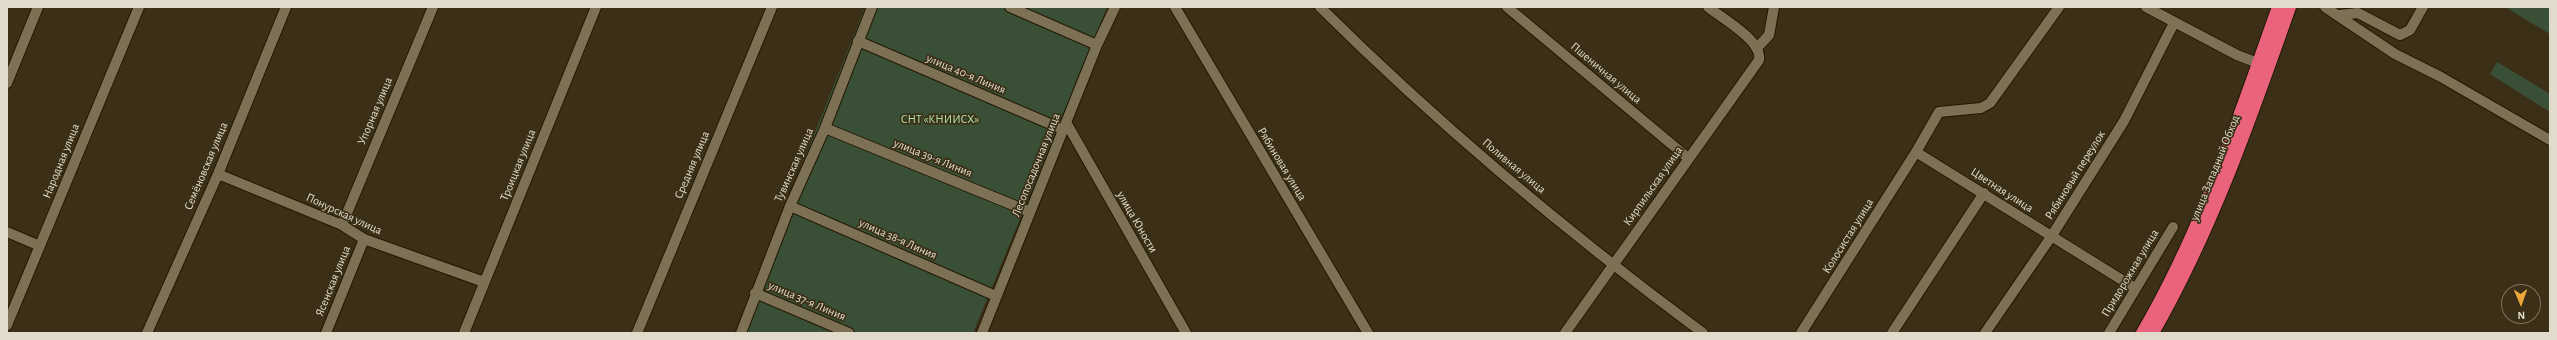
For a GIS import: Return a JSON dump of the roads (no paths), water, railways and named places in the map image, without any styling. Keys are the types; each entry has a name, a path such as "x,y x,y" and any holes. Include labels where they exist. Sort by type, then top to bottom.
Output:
{"highway":[{"name":"улица Западный Обход","path":"2142,333 2194,230 2223,164 2278,7"},
{"name":"улица Западный Обход","path":"2153,333 2203,234 2233,166 2290,7"}],"street":[{"path":"7,83 38,7"},
{"name":"Народная улица","path":"7,325 139,7"},
{"name":"Семёновская улица","path":"147,333 218,174 286,7"},
{"name":"Упорная улица","path":"342,225 432,7"},
{"name":"Троицкая улица","path":"464,333 596,7"},
{"name":"Средняя улица","path":"637,333 772,7"},
{"name":"Тувинская улица","path":"741,333 755,293 790,206 825,128 872,7"},
{"path":"1010,7 1097,45"},
{"name":"Лесопосадочная улица","path":"982,333 1097,45 1115,7"},
{"name":"Рябиновая улица","path":"1175,7 1368,333"},
{"name":"Поливная улица","path":"1320,7 1446,126 1613,266 1703,333"},
{"name":"Пшеничная улица","path":"1507,7 1688,158"},
{"path":"1708,7 1759,50"},
{"name":"Кирпильская улица","path":"1565,333 1688,158 1756,65 1759,50 1769,35 1774,7"},
{"name":"Колосистая улица","path":"1801,333 1916,152 1939,112 1981,108 1990,103 2059,7"},
{"path":"2146,7 2174,23 2258,63"},
{"path":"2325,7 2395,54 2441,77 2550,140"},
{"path":"2339,15 2358,14 2400,35 2410,30 2423,7"},
{"name":"Рябиновый переулок","path":"1985,333 2051,237 2124,121 2174,23"},
{"name":"улица 40-я Линия","path":"858,41 1065,127"},
{"name":"улица Юности","path":"1065,127 1186,333"},
{"name":"улица 39-я Линия","path":"825,128 1030,212"},
{"name":"Цветная улица","path":"1916,152 2135,288"},
{"name":"Понурская улица","path":"218,174 342,225 364,240 484,282"},
{"path":"1892,333 1984,193"},
{"name":"улица 38-я Линия","path":"790,206 996,296"},
{"name":"Придорожная улица","path":"2109,333 2173,227"},
{"path":"7,232 40,246"},
{"name":"Ясенская улица","path":"326,333 364,240"},
{"name":"улица 37-я Линия","path":"755,293 849,333"}],"park label":[{"name":"СНТ «КНИИСХ»","path":"940,119"}]}
